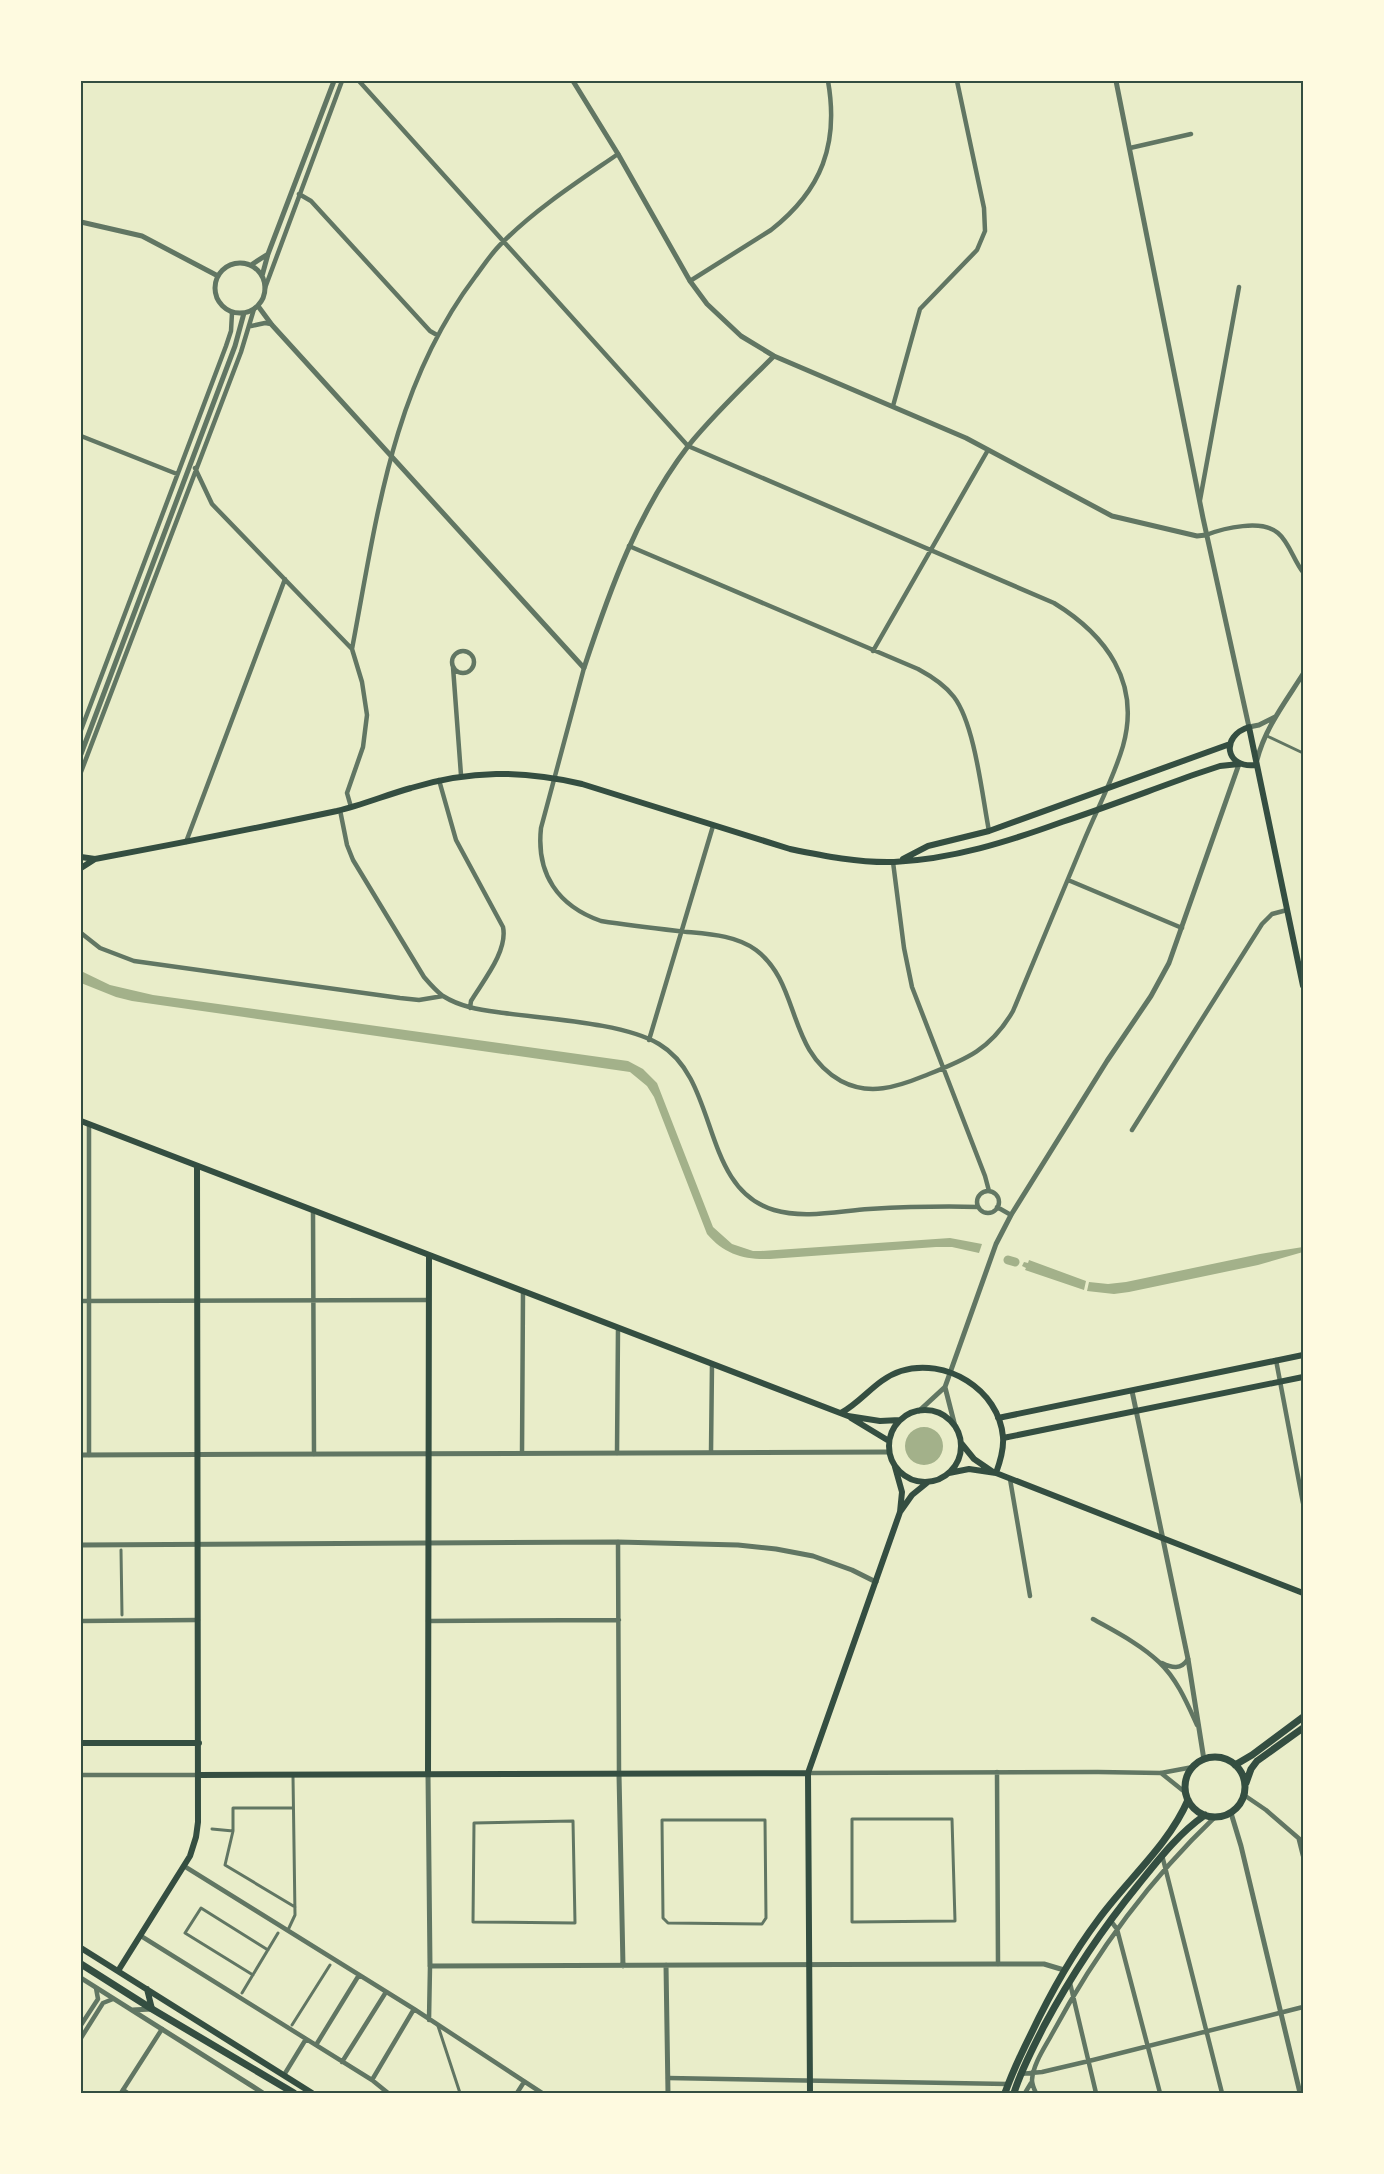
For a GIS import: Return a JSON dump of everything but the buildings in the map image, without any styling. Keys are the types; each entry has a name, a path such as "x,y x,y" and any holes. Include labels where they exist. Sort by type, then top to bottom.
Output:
{"main road":[{"path":"1239,764 1231,755 1230,744 1239,730 1249,727 1303,986"},
{"path":"893,862 904,859 928,846 989,831 1230,744"},
{"path":"81,857 95,859 340,810 439,780 480,773 554,777 790,849 853,860 893,862 944,857 989,848 1220,766 1256,765"},
{"path":"81,868 95,859"},
{"path":"81,1121 844,1415 889,1441"},
{"path":"118,1971 190,1856 196,1837 199,1775 198,1166"},
{"path":"428,1774 429,1255"},
{"path":"998,1418 1303,1355"},
{"path":"844,1415 874,1386 891,1375 920,1368 951,1372 980,1390 998,1418 1004,1438 996,1473"},
{"path":"1004,1438 1303,1377"},
{"path":"810,2093 808,1773 900,1512 902,1492 896,1467 889,1452 889,1441 892,1431 900,1420 919,1410 939,1413 955,1426 961,1442 974,1459 996,1473 1303,1593"},
{"path":"844,1415 880,1421 900,1420"},
{"path":"949,1473 960,1454 961,1442"},
{"path":"896,1467 904,1476 916,1481 928,1482 949,1473 969,1469 996,1473"},
{"path":"900,1512 912,1495 928,1482"},
{"path":"1235,1765 1303,1717"},
{"path":"1187,1797 1198,1812 1205,1815 1215,1817 1231,1813 1237,1808 1244,1795 1253,1766 1303,1728"},
{"path":"81,1743 199,1743"},
{"path":"1005,2093 1011,2075 1064,1970 1098,1919 1178,1822 1187,1797 1187,1779 1193,1767 1204,1760 1220,1758 1235,1765 1243,1777 1245,1786"},
{"path":"199,1775 808,1773"},
{"path":"1014,2093 1020,2074 1069,1980 1110,1920 1162,1855 1189,1826 1205,1815"},
{"path":"81,1948 312,2093"},
{"path":"81,1954 90,1953"},
{"path":"81,1964 294,2093"},
{"path":"147,1989 152,2009"}],"street":[{"path":"262,276 268,254 334,81"},
{"path":"81,772 256,308 265,295 299,194 342,81"},
{"path":"359,81 688,446 1054,603 1077,617 1104,644 1114,658 1125,692 1124,745 1013,1011 1004,1025 981,1050 970,1057 944,1069 880,1090 848,1085 832,1076 819,1064 809,1052 780,980 767,960 744,942 730,938 601,921 576,910 556,891 543,867 539,843 554,777 584,668 609,592 629,546 650,506 688,446 774,356"},
{"path":"573,81 618,154 690,281 724,322 741,336 774,356 893,406 988,450 1112,516 1197,536 1264,525 1279,533 1303,572"},
{"path":"690,281 771,230 804,199 822,168 830,142 832,107 828,81"},
{"path":"893,406 920,309 977,250 985,231 984,208 957,81"},
{"path":"1116,81 1206,535 1249,727 1275,717"},
{"path":"1130,148 1191,135"},
{"path":"352,649 391,454 410,394 437,335 468,286 503,241 548,204 618,154"},
{"path":"299,194 311,201 430,331 437,335"},
{"path":"81,222 142,236 218,276"},
{"path":"256,308 244,314 232,313 219,303 214,287 218,276 226,267 234,264 251,265 268,254"},
{"path":"251,265 262,276 266,288"},
{"path":"1200,502 1239,287"},
{"path":"256,308 584,668"},
{"path":"81,730 226,346 231,331 232,313"},
{"path":"81,753 235,346 244,314"},
{"path":"250,326 265,323 272,325"},
{"path":"81,436 177,474"},
{"path":"873,651 988,450"},
{"path":"195,468 212,504 352,649 362,682 367,715 363,747 348,793 351,807"},
{"path":"629,546 927,674 943,685 960,706 969,730 989,831"},
{"path":"186,842 285,579"},
{"path":"453,668 459,673 466,673 474,665 473,657 468,652 457,652 452,657 461,775"},
{"path":"1256,765 1260,748 1275,717 1303,674"},
{"path":"1266,736 1303,753"},
{"path":"919,1410 945,1388 996,1244 1011,1215 1107,1061 1158,985 1173,953 1239,764"},
{"path":"439,780 456,840 503,927 505,936 501,951 471,1002 470,1008"},
{"path":"340,810 347,845 353,860 424,977 443,996 470,1008 603,1027 649,1040 672,1053 686,1071 730,1174 745,1194 764,1207 784,1213 806,1214 917,1207 978,1207 986,1213 993,1212 997,1207 998,1198 989,1191 986,1176 921,1013 908,968 902,939 893,862"},
{"path":"649,1040 713,826"},
{"path":"1068,880 1182,928"},
{"path":"1132,1130 1265,920 1272,914 1287,910"},
{"path":"81,933 100,948 145,963 419,1000 443,996"},
{"path":"89,1124 89,1455"},
{"path":"978,1207 978,1197 983,1192 989,1191"},
{"path":"997,1207 1011,1215"},
{"path":"313,1210 314,1454"},
{"path":"522,1453 523,1291"},
{"path":"81,1301 429,1300"},
{"path":"617,1453 618,1328"},
{"path":"1276,1360 1303,1503"},
{"path":"711,1452 712,1364"},
{"path":"945,1388 955,1426"},
{"path":"1132,1391 1188,1659 1204,1760"},
{"path":"81,1455 889,1452"},
{"path":"1010,1479 1030,1596"},
{"path":"618,1542 623,1966"},
{"path":"81,1545 618,1542 738,1545 813,1556 852,1570 876,1582"},
{"path":"121,1550 122,1614"},
{"path":"1093,1619 1129,1640 1159,1662 1175,1668 1184,1664 1188,1659"},
{"path":"81,1621 198,1620"},
{"path":"428,1621 619,1620"},
{"path":"1159,1662 1184,1696 1197,1725"},
{"path":"808,1773 1161,1773 1193,1767"},
{"path":"997,1772 998,1964"},
{"path":"1161,1773 1187,1797"},
{"path":"428,1774 429,2020"},
{"path":"81,1775 199,1775"},
{"path":"288,1931 295,1915 293,1775"},
{"path":"1244,1795 1266,1810 1301,1841 1303,1856"},
{"path":"294,1808 233,1808 233,1831 225,1865 295,1907"},
{"path":"1231,1813 1241,1846 1300,2093"},
{"path":"1024,2093 1032,2082 1034,2072 1073,1995 1117,1929 1193,1838 1215,1817"},
{"path":"852,1819 952,1819 955,1922 852,1922 852,1819"},
{"path":"662,1820 765,1820 766,1918 762,1924 668,1923 663,1918 661,1869 662,1820"},
{"path":"573,1821 575,1923 473,1922 474,1823 573,1821"},
{"path":"212,1829 233,1831"},
{"path":"1162,1855 1222,2093"},
{"path":"184,1866 414,2009 542,2093"},
{"path":"253,1975 185,1933 201,1908 268,1950"},
{"path":"1110,1920 1117,1929 1160,2093"},
{"path":"242,1993 278,1933"},
{"path":"141,1936 372,2080 382,2091 388,2093"},
{"path":"430,1966 1044,1964 1064,1970"},
{"path":"292,2025 330,1965"},
{"path":"666,1965 668,2093"},
{"path":"316,2045 359,1975"},
{"path":"81,1978 263,2093"},
{"path":"1069,1980 1096,2093"},
{"path":"81,2025 98,1999 96,1988"},
{"path":"342,2062 386,1992"},
{"path":"82,2037 103,2002 113,1999"},
{"path":"1011,2075 1089,2061 1303,2007"},
{"path":"131,2010 152,2009"},
{"path":"372,2080 414,2009"},
{"path":"438,2026 460,2093"},
{"path":"129,2093 122,2091 162,2029"},
{"path":"284,2075 306,2039"},
{"path":"668,2078 1008,2084"},
{"path":"517,2093 524,2082"},
{"path":"1032,2082 1036,2093"}],"shaded area":[{"path":"81,971 110,985 153,995 628,1061 643,1069 657,1083 713,1227 732,1244 753,1251 950,1238 982,1244 979,1253 952,1247 936,1247 770,1259 743,1257 720,1246 707,1234 654,1097 647,1086 630,1072 132,1001 81,983"},
{"path":"1303,1247 1303,1252 1258,1265 1129,1292 1114,1294 1087,1291 1089,1282 1108,1284 1126,1282"},
{"path":"1029,1260 1086,1281 1084,1290 1025,1270 1026,1268 1022,1266"},
{"path":"924,1427 937,1433 943,1446 937,1459 924,1465 911,1459 905,1446 911,1433"}],"waterway":[{"path":"1008,1260 1015,1262"}]}
